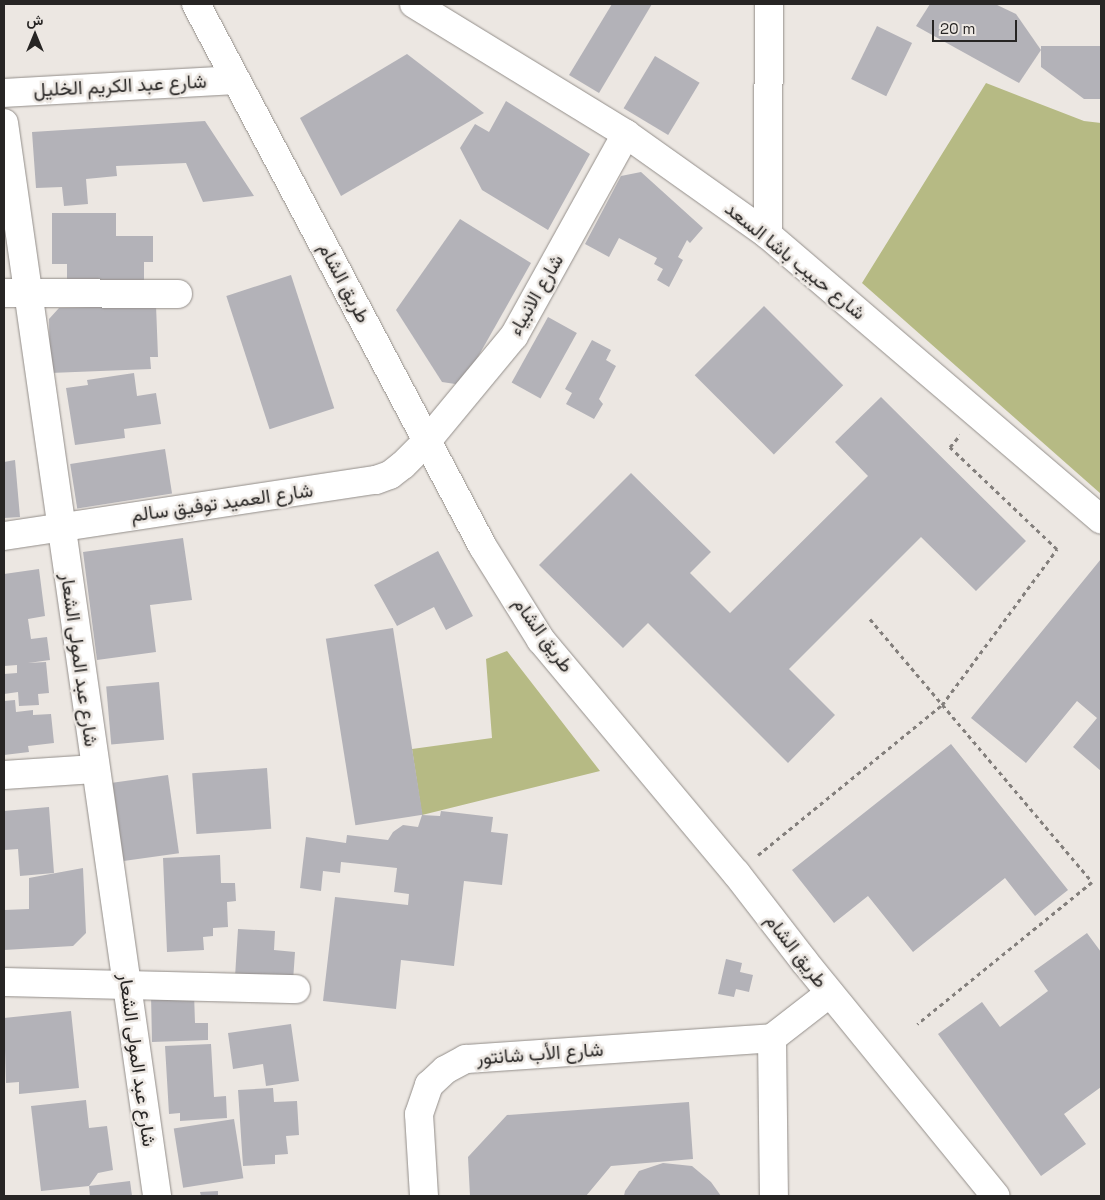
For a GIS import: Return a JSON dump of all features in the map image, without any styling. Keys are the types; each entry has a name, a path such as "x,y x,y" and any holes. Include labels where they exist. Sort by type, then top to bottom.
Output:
{"street":[{"name":"طريق الشام","path":"196,4 483,547 541,640 736,873 830,993 996,1196"},
{"name":"شارع حبيب باشا السعد","path":"414,4 626,134 768,235 1101,520"},
{"path":"768,235 769,4"},
{"name":"شارع عبد الكريم الخليل","path":"4,93 236,80"},
{"name":"شارع عبد المولى الشعار","path":"4,122 15,293 60,527 157,1196"},
{"name":"شارع الانبياء","path":"427,441 514,336 626,134"},
{"path":"15,293 178,294"},
{"name":"شارع العميد توفيق سالم","path":"4,536 376,480 390,475 427,441"},
{"path":"4,775 95,769"},
{"path":"4,982 125,983 296,989"},
{"path":"774,1196 772,1038 830,993"},
{"name":"شارع الأب شانتور","path":"424,1196 419,1114 428,1085 445,1070 466,1059 772,1038"}],"path":[{"path":"736,873 942,705 1057,549 950,447 978,414"},
{"path":"870,619 1092,882 917,1024"}],"green space":[{"path":"986,83 1084,121 1101,123 1101,494 862,283"},
{"path":"507,651 600,771 422,815 412,749 492,738 486,659"}],"building":[{"path":"612,4 652,4 599,93 569,75"},
{"path":"930,4 995,4 1016,14 1041,50 1019,83 916,26"},
{"path":"877,26 912,43 886,96 851,79"},
{"path":"1041,46 1101,46 1101,99 1084,99 1041,67"},
{"path":"407,54 484,113 341,196 300,118"},
{"path":"655,56 700,83 668,135 624,108"},
{"path":"506,101 590,154 548,230 482,190 460,148 475,124 489,132"},
{"path":"205,121 254,196 203,202 186,163 116,166 117,176 86,179 88,204 64,206 62,187 36,188 32,132"},
{"path":"641,172 703,228 690,243 687,240 678,257 683,260 669,287 657,280 663,269 654,264 657,258 619,238 609,257 585,244 621,176"},
{"path":"52,213 116,213 116,236 153,236 153,262 144,262 144,283 67,283 67,264 52,264"},
{"path":"460,219 531,263 462,385 442,382 396,310"},
{"path":"291,275 334,408 270,429 226,296"},
{"path":"156,305 158,357 150,357 151,369 50,373 49,319 59,308"},
{"path":"764,306 843,385 774,454 695,375"},
{"path":"548,317 577,333 541,399 512,383"},
{"path":"592,340 611,350 606,360 616,366 599,399 603,404 594,419 566,404 572,393 565,389"},
{"path":"134,373 137,396 156,393 161,424 124,429 125,438 75,445 66,388 88,385 87,380"},
{"path":"881,397 1026,541 976,591 921,537 789,669 835,715 788,763 648,623 623,648 539,565 631,473 711,552 690,573 730,613 868,476 835,442"},
{"path":"165,449 172,493 77,508 70,464"},
{"path":"15,460 20,517 4,518 4,462"},
{"path":"183,538 192,600 150,605 156,652 97,660 83,552"},
{"path":"438,551 473,616 446,630 434,607 397,626 374,585"},
{"path":"1101,559 1101,771 1073,747 1097,718 1077,701 1026,763 971,718"},
{"path":"39,569 45,616 28,619 31,639 47,637 50,660 28,663 46,662 49,693 38,694 39,705 19,706 18,692 4,694 4,674 17,673 17,665 4,666 4,574"},
{"path":"393,628 423,815 355,825 326,639"},
{"path":"159,682 164,740 111,744 106,687"},
{"path":"15,700 16,712 33,710 33,715 51,714 54,743 28,746 29,752 4,755 4,701"},
{"path":"951,744 1068,890 1035,916 1005,878 913,952 868,896 834,923 792,870"},
{"path":"267,768 271,829 196,834 192,773"},
{"path":"168,775 179,853 124,861 113,783"},
{"path":"49,807 54,873 20,876 18,849 4,850 4,811"},
{"path":"441,811 493,817 491,832 508,834 502,885 464,881 454,966 401,960 396,1009 323,1001 335,897 408,905 409,894 394,892 397,868 341,862 340,873 323,871 321,891 300,888 306,837 346,843 347,835 388,840 393,832 403,825 418,827 422,815 440,816"},
{"path":"220,855 221,883 235,883 236,901 227,902 228,927 213,928 213,936 203,937 204,950 167,952 163,858"},
{"path":"83,868 86,933 73,946 4,950 4,910 29,909 29,878"},
{"path":"238,929 275,931 274,950 295,952 293,981 235,977"},
{"path":"1087,933 1101,952 1101,1087 1064,1114 1086,1144 1041,1176 938,1034 982,1002 1000,1027 1048,991 1034,971"},
{"path":"726,959 742,963 740,972 753,975 749,992 736,989 734,997 718,994"},
{"path":"194,993 195,1023 208,1023 208,1040 152,1042 151,995"},
{"path":"71,1011 79,1088 19,1094 19,1082 6,1083 4,1018"},
{"path":"291,1024 299,1081 266,1086 263,1064 233,1069 228,1033"},
{"path":"211,1044 214,1097 226,1096 227,1118 180,1121 180,1113 169,1114 165,1046"},
{"path":"273,1088 274,1102 297,1101 299,1135 286,1136 288,1154 275,1155 275,1164 243,1166 238,1090"},
{"path":"86,1100 89,1128 107,1126 113,1170 98,1173 89,1186 41,1191 31,1106"},
{"path":"689,1102 693,1159 611,1166 586,1196 470,1196 468,1157 507,1115"},
{"path":"234,1119 243,1178 183,1188 174,1129"},
{"path":"663,1163 692,1166 711,1182 721,1196 624,1196 625,1191 639,1171"},
{"path":"130,1181 132,1196 90,1196 89,1186"},
{"path":"218,1191 218,1196 201,1196 200,1192"}]}
